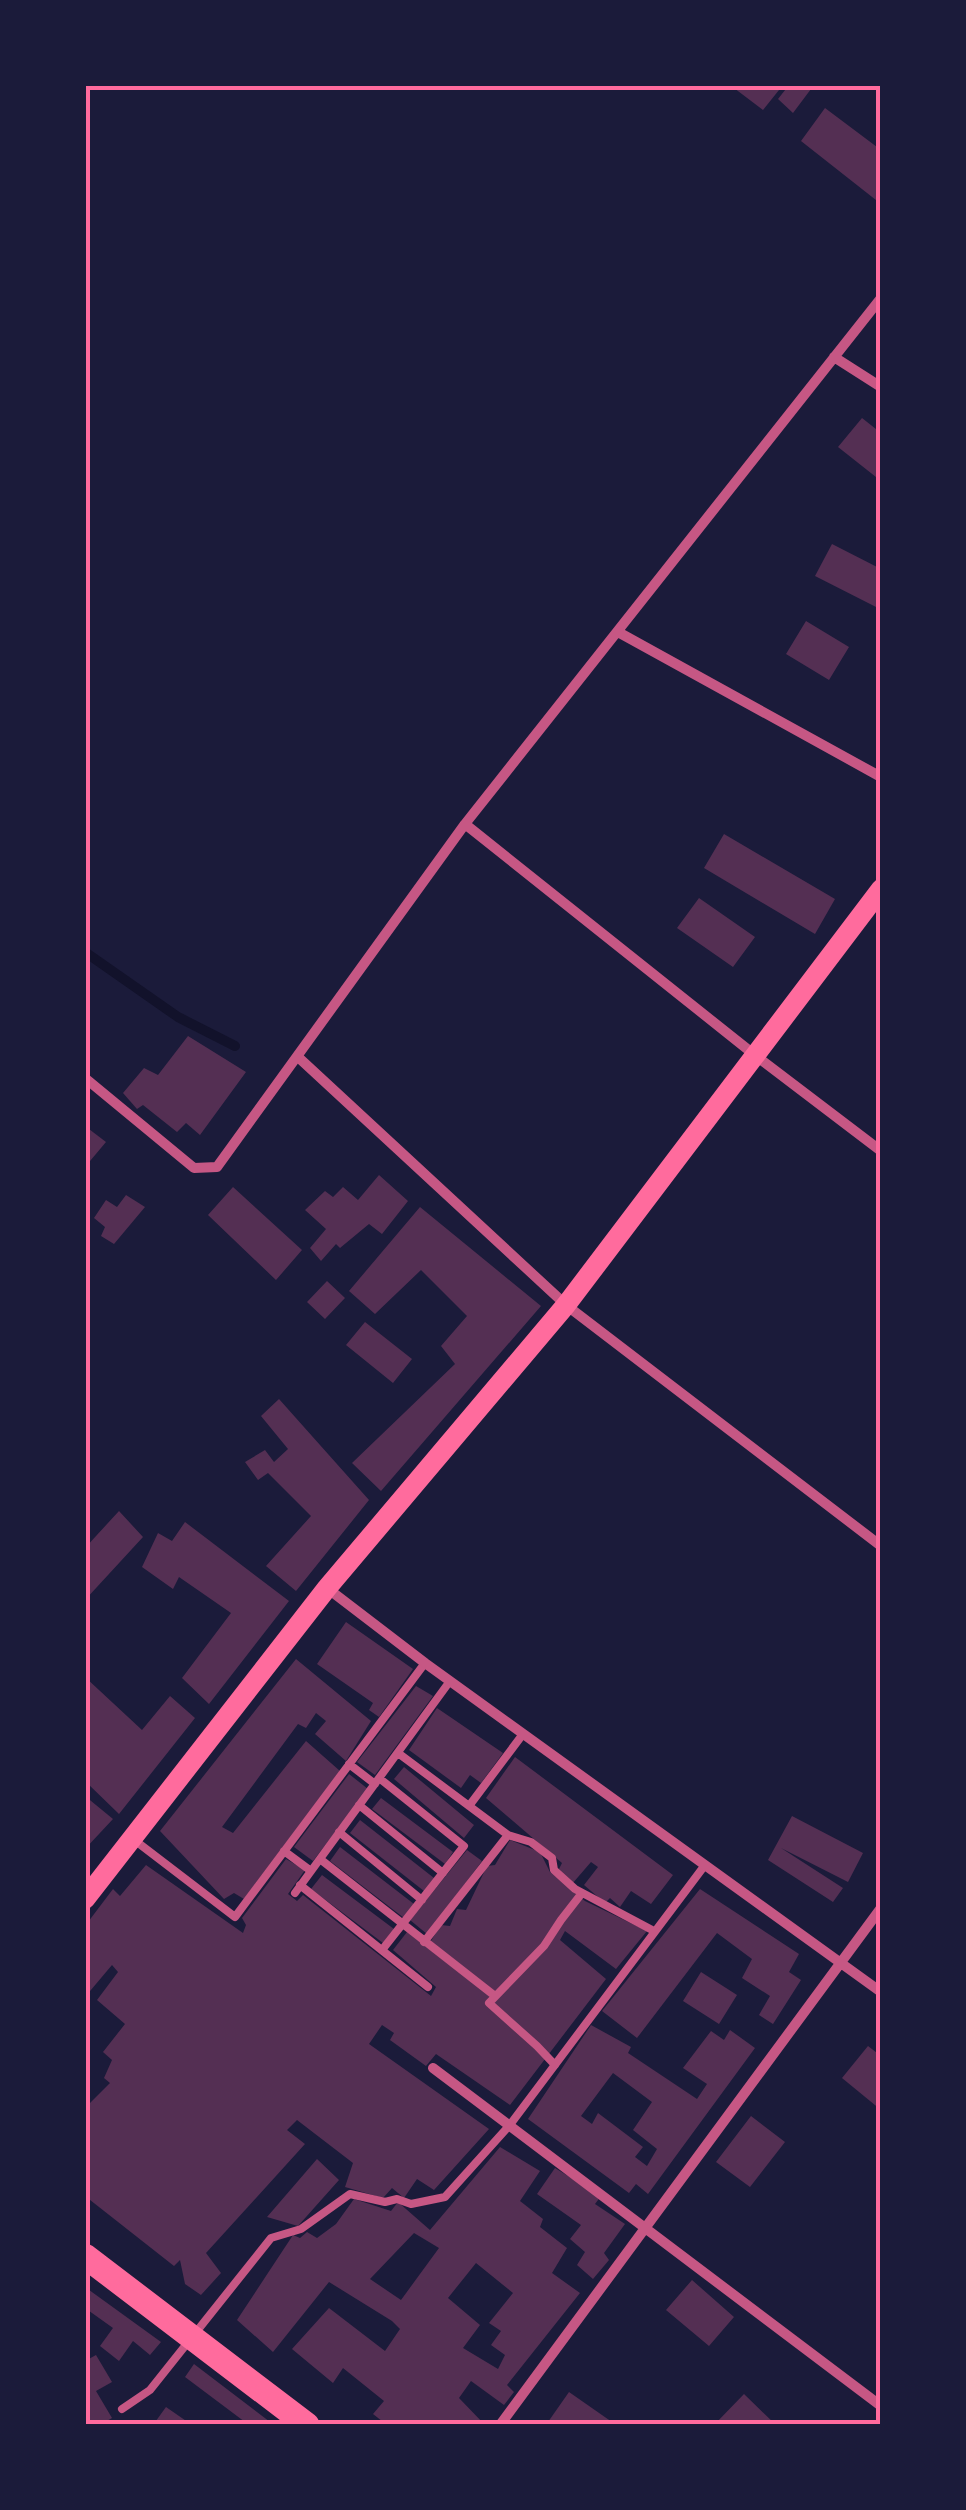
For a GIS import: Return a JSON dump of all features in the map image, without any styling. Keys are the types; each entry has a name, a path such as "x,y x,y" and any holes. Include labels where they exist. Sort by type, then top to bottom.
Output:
{"main road":[{"path":"85,1899 327,1588 566,1305 881,889"},
{"path":"85,2256 307,2425"}],"street":[{"path":"85,1078 194,1168 217,1167 464,824 881,298"},
{"path":"834,357 881,387"},
{"path":"618,632 881,777"},
{"path":"464,824 881,1151"},
{"path":"298,1056 566,1305 881,1546"},
{"path":"327,1588 881,1992"},
{"path":"500,2425 881,1908"},
{"path":"433,2068 881,2406"}],"lane":[{"path":"132,1838 235,1917 425,1663"},
{"path":"428,1987 298,1889 450,1681"},
{"path":"469,1806 523,1734"},
{"path":"398,1753 508,1835 531,1842 552,1858 554,1870 582,1893 654,1931"},
{"path":"349,1764 464,1846 382,1950"},
{"path":"359,1806 443,1873"},
{"path":"339,1832 422,1900"},
{"path":"424,1942 508,1835"},
{"path":"284,1851 311,1871"},
{"path":"320,1860 495,1996"},
{"path":"122,2409 150,2390 271,2238 301,2229 350,2194 385,2202 397,2198 411,2204 445,2197 509,2126 704,1865"},
{"path":"555,2065 489,2003 544,1946 582,1893"}],"building":[{"path":"730,85 783,85 763,110"},
{"path":"789,85 814,85 793,113 778,99"},
{"path":"825,108 881,150 881,204 801,141"},
{"path":"862,418 881,433 881,481 838,447"},
{"path":"832,544 881,569 878,608 815,576"},
{"path":"806,621 849,647 829,680 786,654"},
{"path":"724,834 835,899 815,934 704,868"},
{"path":"699,898 755,937 733,967 677,928"},
{"path":"188,1036 246,1072 200,1135 186,1123 177,1132 143,1105 137,1109 123,1093 144,1068 158,1075"},
{"path":"85,1126 106,1142 85,1167"},
{"path":"379,1175 408,1201 382,1234 369,1224 340,1248 336,1244 321,1261 310,1248 326,1229 305,1210 325,1191 333,1197 343,1187 358,1200"},
{"path":"233,1187 302,1250 276,1280 208,1215"},
{"path":"126,1195 145,1207 114,1244 101,1236 105,1227 94,1218 106,1200 117,1207"},
{"path":"420,1207 541,1306 381,1491 352,1463 455,1364 441,1346 467,1316 421,1270 375,1314 349,1291"},
{"path":"327,1281 345,1298 325,1319 307,1302"},
{"path":"365,1322 412,1359 393,1383 346,1345"},
{"path":"279,1399 369,1500 296,1591 266,1566 311,1516 268,1473 258,1480 245,1462 265,1450 274,1462 288,1449 261,1416"},
{"path":"119,1511 143,1537 85,1600 85,1548"},
{"path":"185,1522 289,1601 209,1704 182,1678 231,1613 179,1577 173,1589 142,1567 158,1533 172,1541"},
{"path":"346,1622 413,1669 379,1717 369,1710 373,1703 317,1664"},
{"path":"296,1659 371,1721 346,1761 315,1734 326,1721 316,1713 306,1728 298,1724 222,1827 233,1833 306,1741 340,1771 244,1899 234,1893 224,1899 160,1831"},
{"path":"85,1677 142,1730 170,1696 195,1718 119,1814 85,1781"},
{"path":"416,1686 433,1696 375,1775 357,1762"},
{"path":"437,1708 503,1753 481,1783 470,1775 461,1788 409,1750"},
{"path":"515,1757 673,1875 651,1904 631,1891 620,1907 610,1898 605,1903 584,1885 598,1867 591,1862 572,1884 559,1869 562,1863 486,1798"},
{"path":"404,1767 474,1825 464,1838 394,1779"},
{"path":"349,1774 368,1789 313,1861 294,1847"},
{"path":"85,1796 113,1819 85,1849"},
{"path":"381,1798 453,1852 445,1864 372,1809"},
{"path":"792,1816 863,1853 848,1882 781,1848 843,1888 833,1902 768,1860"},
{"path":"360,1820 434,1878 424,1891 350,1833"},
{"path":"510,1840 540,1852 550,1872 585,1901 647,1931 616,1969 565,1931 560,1940 606,1979 510,2105 436,2054 426,2066 390,2040 394,2033 382,2025 369,2044 489,2129 434,2190 417,2179 404,2198 392,2188 383,2198 345,2187 353,2163 297,2120 287,2130 305,2144 206,2253 221,2273 201,2295 185,2284 180,2260 174,2266 85,2196 85,2108 110,2083 104,2078 112,2060 103,2052 125,2024 97,2000 118,1972 112,1965 85,1997 85,1926 113,1889 120,1896 146,1865 243,1933 246,1925 242,1918 286,1859 305,1870 288,1894 297,1901 303,1895 431,1996 436,1987 393,1950 407,1932 468,1979 429,1944 441,1925 450,1926 457,1909 466,1910 487,1866 495,1865"},
{"path":"340,1847 414,1904 404,1918 330,1861"},
{"path":"467,1850 482,1861 427,1934 410,1920"},
{"path":"322,1875 394,1929 383,1943 311,1889"},
{"path":"700,1889 799,1954 789,1972 801,1980 773,2024 759,2015 770,1996 742,1978 752,1959 717,1933 637,2038 602,2011"},
{"path":"701,1972 737,1995 719,2024 683,2001"},
{"path":"591,2025 631,2047 628,2053 697,2099 707,2084 683,2068 711,2031 724,2040 730,2030 755,2048 648,2194 636,2184 629,2193 528,2119","holes":["613,2073 652,2102 633,2130 657,2149 647,2166 635,2157 643,2147 598,2113 592,2124 581,2116"]},
{"path":"868,2046 881,2056 881,2110 842,2078"},
{"path":"751,2116 785,2142 750,2187 716,2162"},
{"path":"500,2147 540,2171 520,2201 543,2219 540,2227 567,2248 552,2273 580,2293 507,2385 514,2392 504,2405 471,2381 459,2398 485,2425 387,2425 373,2414 384,2401 343,2368 333,2383 292,2349 329,2308 385,2351 400,2329 329,2282 273,2352 237,2320 293,2235 300,2238 307,2232 317,2238 336,2224 354,2199 391,2211 398,2202 430,2230","holes":["414,2233 439,2248 401,2300 370,2279","476,2263 513,2293 489,2323 501,2331 491,2345 505,2355 498,2369 463,2348 480,2325 448,2298"]},
{"path":"317,2159 339,2180 298,2226 267,2217"},
{"path":"555,2168 601,2196 595,2204 625,2224 604,2253 609,2260 593,2279 577,2265 585,2252 570,2239 581,2225 537,2194"},
{"path":"692,2280 734,2317 709,2346 666,2310"},
{"path":"85,2287 161,2342 150,2355 133,2341 119,2361 100,2346 113,2328 85,2308"},
{"path":"96,2355 112,2382 96,2391 112,2418 100,2425 85,2425 85,2361"},
{"path":"194,2364 274,2425 249,2425 185,2377"},
{"path":"569,2392 612,2422 552,2425 548,2422"},
{"path":"744,2394 776,2425 714,2425"},
{"path":"166,2407 192,2425 153,2425"}],"waterway":[{"path":"85,952 178,1017 235,1046"}]}
